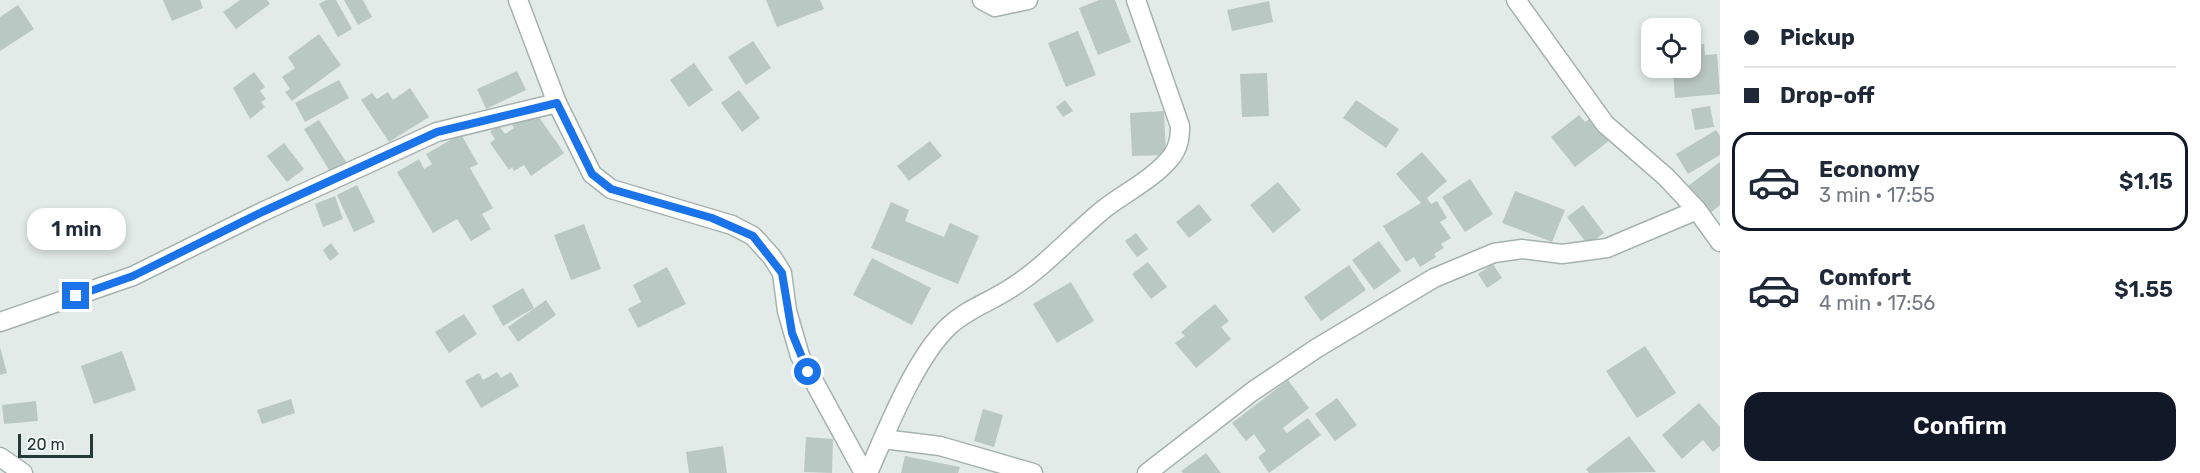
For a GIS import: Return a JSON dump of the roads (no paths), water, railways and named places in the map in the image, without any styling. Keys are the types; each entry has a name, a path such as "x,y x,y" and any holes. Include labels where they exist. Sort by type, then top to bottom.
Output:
{"street":[{"path":"518,0 557,103 592,174 611,189 732,225 753,236 772,257 782,273 787,311 800,356 866,473"},
{"path":"982,0 995,7 1028,0"},
{"path":"866,473 930,347 949,326 967,312 1008,290 1044,266 1103,211 1161,168 1173,155 1179,142 1180,126 1136,0"},
{"path":"1516,0 1605,124 1666,177 1697,210 1720,242"},
{"path":"0,322 133,276 262,212 437,132 557,103"},
{"path":"1147,473 1253,391 1308,354 1434,278 1494,253 1522,249 1562,254 1607,248 1697,210"},
{"path":"883,439 939,446 1033,473"},
{"path":"0,457 23,473"}]}
